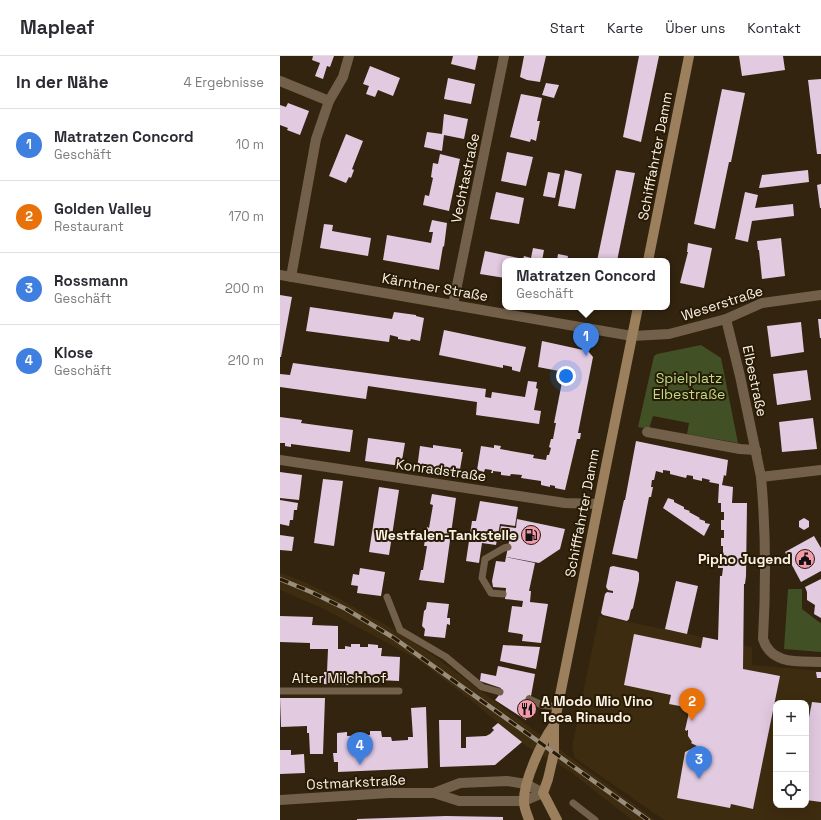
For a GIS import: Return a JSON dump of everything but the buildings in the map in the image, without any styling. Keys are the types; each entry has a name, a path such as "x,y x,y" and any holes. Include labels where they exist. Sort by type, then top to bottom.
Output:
{"main road":[{"name":"Schifffahrter Damm","path":"649,258 689,56"},
{"name":"Schifffahrter Damm","path":"543,793 554,753 554,725 637,310"},
{"name":"Schifffahrter Damm","path":"529,820 524,801 526,784 546,736 554,725"},
{"path":"543,793 557,820"}],"street":[{"path":"291,277 316,139 329,100 343,77 349,56"},
{"name":"Vechtastraße","path":"453,305 504,56"},
{"path":"280,81 329,100"},
{"name":"Kärntner Straße","path":"280,275 632,336"},
{"name":"Weserstraße","path":"632,336 669,334 726,319 762,303 821,295"},
{"name":"Elbestraße","path":"726,319 761,477 766,584 763,639 766,648 772,655 785,660 821,662"},
{"path":"647,432 740,449 756,450"},
{"name":"Konradstraße","path":"280,460 565,503 598,504"},
{"path":"761,477 821,470"},
{"name":"Ostmarkstraße","path":"434,793 460,783 507,781 526,784 543,793"},
{"name":"Ostmarkstraße","path":"280,800 382,793 434,793 459,801 524,801 543,793"}],"lane":[{"path":"503,594 491,592 482,578 485,559 508,547"},
{"path":"387,597 400,630 446,657 482,687 500,692"},
{"name":"Alter Milchhof","path":"280,691 399,691"},
{"path":"528,699 542,704 558,707"},
{"path":"573,803 595,820"}],"shaded area":[{"path":"280,573 300,580 340,599 403,635 438,659 655,820 632,820 568,770 526,746 472,701 417,659 324,609 280,590"},
{"path":"599,616 752,647 752,665 821,671 821,820 664,820 575,758 572,747"}],"green space":[{"name":"Spielplatz Elbestraße","path":"701,345 721,358 738,443 687,434 689,423 653,416 649,429 638,427 654,356 657,354"},
{"path":"788,589 802,589 802,609 821,623 821,652 784,649"}],"railway":[{"path":"280,579 346,609 394,638 648,820"}],"place":[{"name":"Matratzen Concord","path":"586,356"},
{"name":"Westfalen-Tankstelle","path":"531,535"},
{"name":"Pipho Jugend","path":"805,559"},
{"name":"A Modo Mio Vino Teca Rinaudo","path":"527,709"},
{"name":"Golden Valley","path":"692,721"},
{"name":"Klose","path":"360,765"},
{"name":"Rossmann","path":"699,779"}]}
